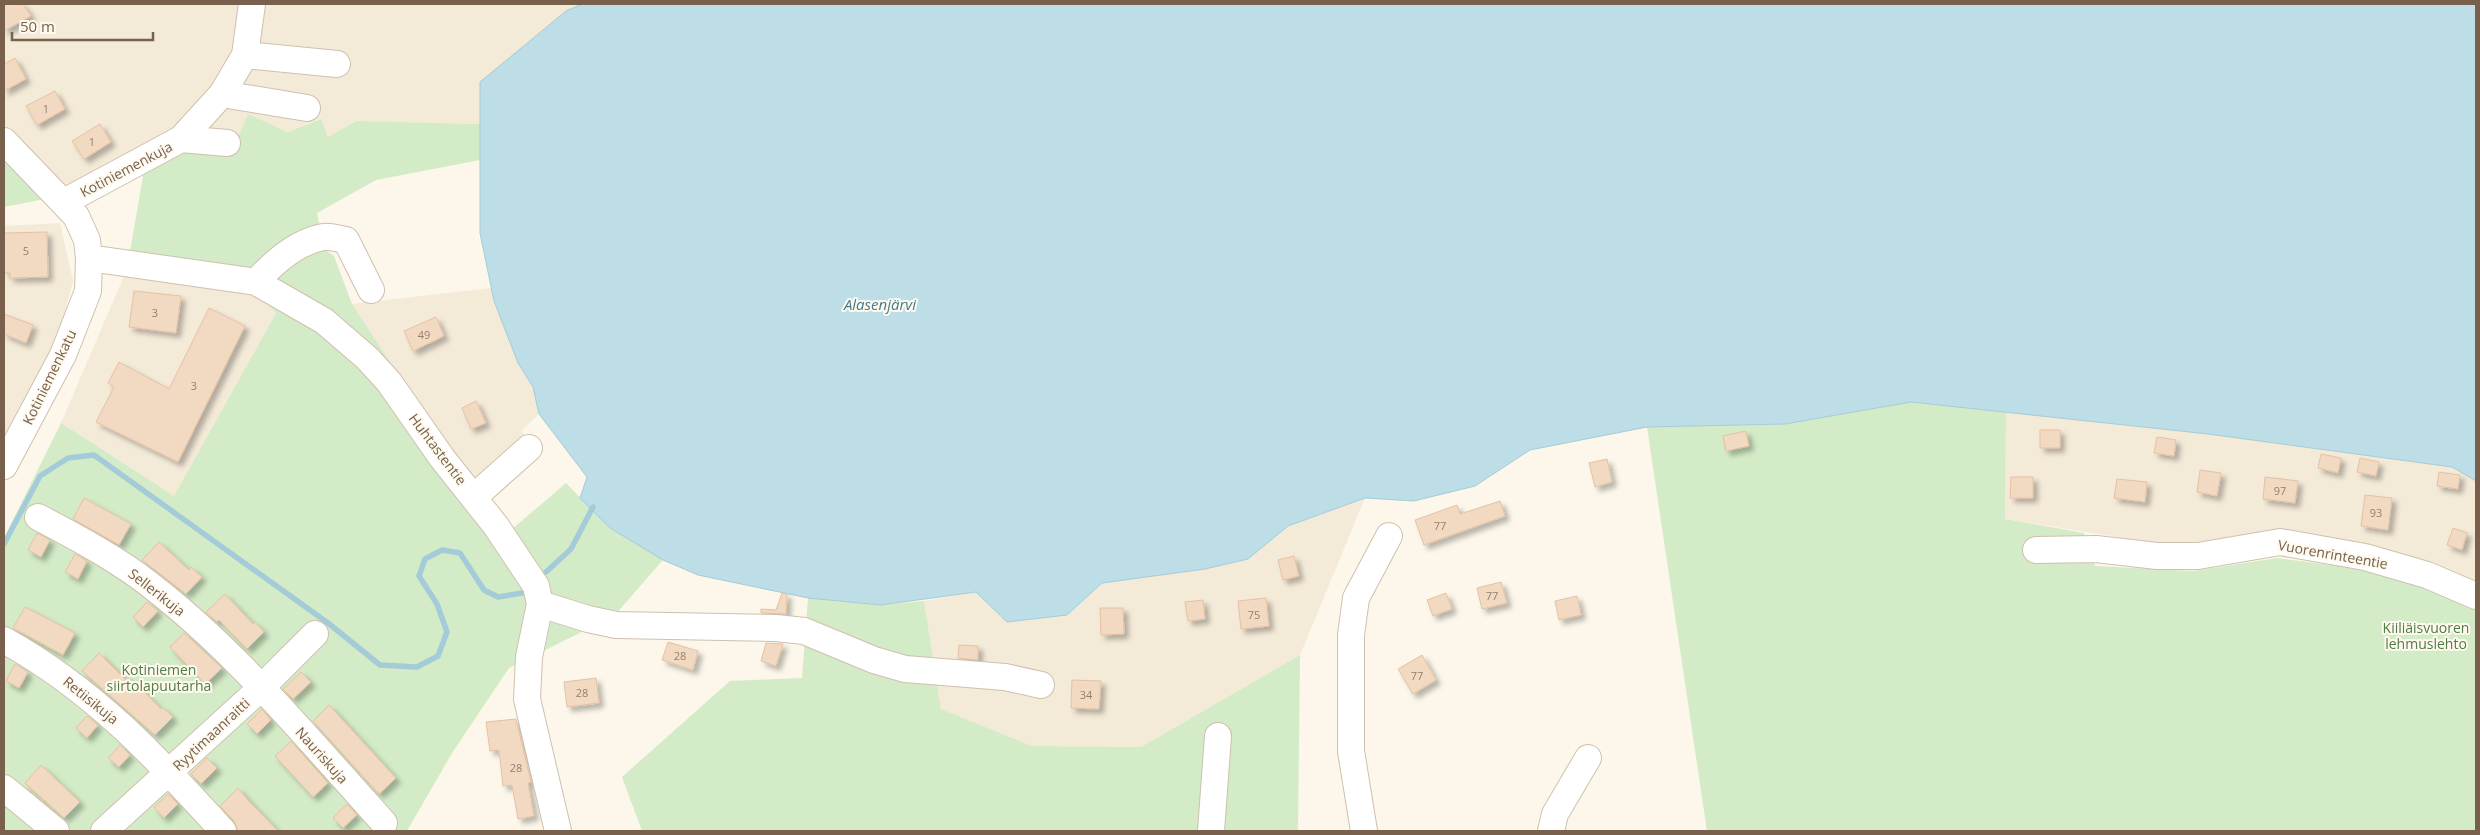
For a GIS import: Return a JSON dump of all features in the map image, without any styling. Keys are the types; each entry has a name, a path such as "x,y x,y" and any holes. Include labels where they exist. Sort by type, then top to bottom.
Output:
{"street":[{"name":"Kotiniemenkuja","path":"64,202 181,139 222,94 245,55 252,4"},
{"path":"245,55 337,64"},
{"path":"222,94 307,108"},
{"path":"181,139 228,143"},
{"name":"Kotiniemenkatu","path":"4,141 64,202 82,227 87,240 89,258 88,291 63,355 4,466"},
{"path":"256,282 271,266 305,242 325,237 346,240 371,290"},
{"name":"Huhtastentie","path":"89,258 256,282 324,321 367,358 389,382 442,458 474,497 526,570 536,586 540,604"},
{"path":"474,497 529,448"},
{"name":"Sellerikuja","path":"38,517 78,537 156,590 198,624 261,688"},
{"path":"1364,831 1351,752 1351,635 1356,598 1389,536"},
{"name":"Vuorenrinteentie","path":"2036,550 2096,549 2156,556 2198,556 2280,542 2366,557 2427,575 2476,596"},
{"path":"558,831 526,684 528,657 540,604 588,619 616,625 776,628 804,631 874,660 905,669 1005,677 1041,685"},
{"name":"Ryytimaanraitti","path":"104,831 261,688 315,634"},
{"name":"Retiisikuja","path":"4,640 44,664 93,700 148,750 223,831"},
{"name":"Nauriskuja","path":"261,688 384,823"},
{"path":"1211,831 1218,736"},
{"path":"1551,831 1555,814 1588,758"},
{"path":"4,788 56,831"}],"shaded area":[{"path":"4,4 582,4 566,11 480,82 480,124 356,121 328,137 320,119 288,132 248,114 231,153 182,148 45,199 4,157"},
{"path":"60,223 73,281 54,352 4,453 4,226"},
{"path":"127,269 253,287 276,313 174,497 61,423"},
{"path":"491,288 494,301 518,363 533,387 539,414 521,431 528,438 471,486 352,304"},
{"path":"2006,412 2208,434 2452,467 2476,481 2476,586 2337,543 2192,549 2005,519"},
{"path":"1365,498 1300,655 1141,747 1032,746 941,709 924,601 976,592 1007,622 1067,615 1102,583 1205,569 1248,559 1288,526"}],"green space":[{"name":"Kotiniemen siirtolapuutarha","path":"248,114 288,132 321,119 328,137 356,121 480,124 480,160 376,180 317,213 324,249 334,256 352,304 471,486 510,531 566,483 610,528 663,560 614,616 509,668 452,753 407,831 4,831 4,538 61,423 174,496 276,313 253,287 127,269 147,153 182,148 231,153"},
{"path":"4,157 45,199 4,207"},
{"name":"Kiiliäisvuoren lehmuslehto","path":"1911,402 2006,412 2005,519 2084,533 2095,566 2194,571 2277,558 2362,569 2423,584 2476,607 2476,831 1707,831 1647,427 1785,424"},
{"path":"808,598 881,605 924,601 941,709 1032,746 1141,747 1300,655 1298,831 642,831 622,777 730,681 802,678"}],"water":[{"name":"Alasenjärvi","path":"582,4 2476,4 2476,481 2452,467 2208,434 1911,402 1785,424 1647,427 1530,450 1475,486 1414,501 1365,498 1288,526 1248,559 1205,569 1102,583 1067,615 1007,622 976,592 881,605 808,598 698,575 663,560 610,528 580,498 587,477 539,414 533,387 518,363 494,301 480,233 480,82 566,11"}],"building":[{"path":"4,4 23,4 31,16 4,31"},
{"path":"15,58 26,79 4,91 4,64"},
{"path":"55,91 65,109 37,125 26,106"},
{"path":"100,124 111,142 84,159 72,141"},
{"path":"47,232 48,277 10,278 10,273 5,273 4,267 4,233"},
{"path":"134,291 181,296 176,333 129,327"},
{"path":"209,308 245,326 178,462 96,422 114,387 108,383 119,362 169,389"},
{"path":"4,314 33,325 26,343 4,334"},
{"path":"436,317 444,336 413,351 404,331"},
{"path":"476,401 486,423 471,429 462,408"},
{"path":"2040,430 2060,430 2060,448 2040,448"},
{"path":"1746,431 1749,446 1726,451 1723,436"},
{"path":"2157,437 2176,440 2174,456 2154,453"},
{"path":"2321,454 2341,458 2338,473 2318,468"},
{"path":"2360,458 2379,462 2376,476 2357,472"},
{"path":"1607,459 1612,482 1595,487 1589,463"},
{"path":"2200,470 2221,473 2217,496 2197,492"},
{"path":"2439,472 2460,475 2458,489 2437,486"},
{"path":"2011,477 2033,477 2033,498 2010,498"},
{"path":"2265,477 2298,481 2295,503 2263,499"},
{"path":"2117,479 2147,482 2145,502 2114,498"},
{"path":"2365,495 2392,498 2388,530 2361,526"},
{"path":"84,498 131,524 119,545 73,519"},
{"path":"1500,501 1505,516 1424,545 1415,520 1457,505 1460,514"},
{"path":"2453,528 2467,533 2462,550 2447,545"},
{"path":"37,533 50,540 41,557 28,550"},
{"path":"159,542 189,570 191,567 202,577 186,594 142,560"},
{"path":"75,554 87,561 78,579 65,572"},
{"path":"1294,556 1299,576 1283,580 1278,560"},
{"path":"1501,582 1507,603 1482,609 1477,588"},
{"path":"782,593 787,594 786,614 761,613 761,609 776,610"},
{"path":"1446,593 1452,609 1433,616 1427,600"},
{"path":"225,594 253,624 255,622 264,632 247,649 219,620 217,622 206,612"},
{"path":"1577,596 1581,615 1559,620 1555,601"},
{"path":"1266,598 1269,626 1241,629 1238,601"},
{"path":"1203,600 1205,619 1188,621 1185,602"},
{"path":"147,602 158,611 143,627 133,617"},
{"path":"25,607 75,633 63,655 13,628"},
{"path":"1100,608 1123,608 1124,634 1101,635"},
{"path":"184,633 222,668 205,684 170,647"},
{"path":"668,642 698,651 693,670 662,660"},
{"path":"766,643 783,644 776,666 761,661"},
{"path":"959,645 978,646 978,660 958,658"},
{"path":"99,653 128,682 132,679 161,709 162,707 173,717 155,735 82,671"},
{"path":"1422,655 1436,680 1413,694 1398,669"},
{"path":"15,664 28,672 19,688 6,681"},
{"path":"301,672 311,682 293,699 283,689"},
{"path":"596,678 599,703 567,707 564,682"},
{"path":"1072,680 1101,681 1099,709 1071,708"},
{"path":"329,705 396,778 379,794 313,721"},
{"path":"262,709 271,720 257,734 247,724"},
{"path":"87,716 98,725 87,738 76,728"},
{"path":"516,719 531,782 528,783 534,816 518,819 512,785 503,786 499,750 490,751 486,722"},
{"path":"291,741 328,783 313,797 275,756"},
{"path":"120,745 130,755 119,767 108,758"},
{"path":"207,758 217,768 201,784 191,774"},
{"path":"41,765 80,802 64,818 25,783"},
{"path":"238,788 278,831 238,831 234,821 220,806"},
{"path":"168,794 178,804 164,818 154,807"},
{"path":"347,804 357,815 343,828 333,818"}],"waterway":[{"path":"4,544 40,476 68,458 94,455 328,623 380,665 417,667 438,656 447,632 437,604 419,576 425,559 442,550 460,553 484,590 498,597 522,593"},
{"path":"546,572 571,549 593,507"}]}
